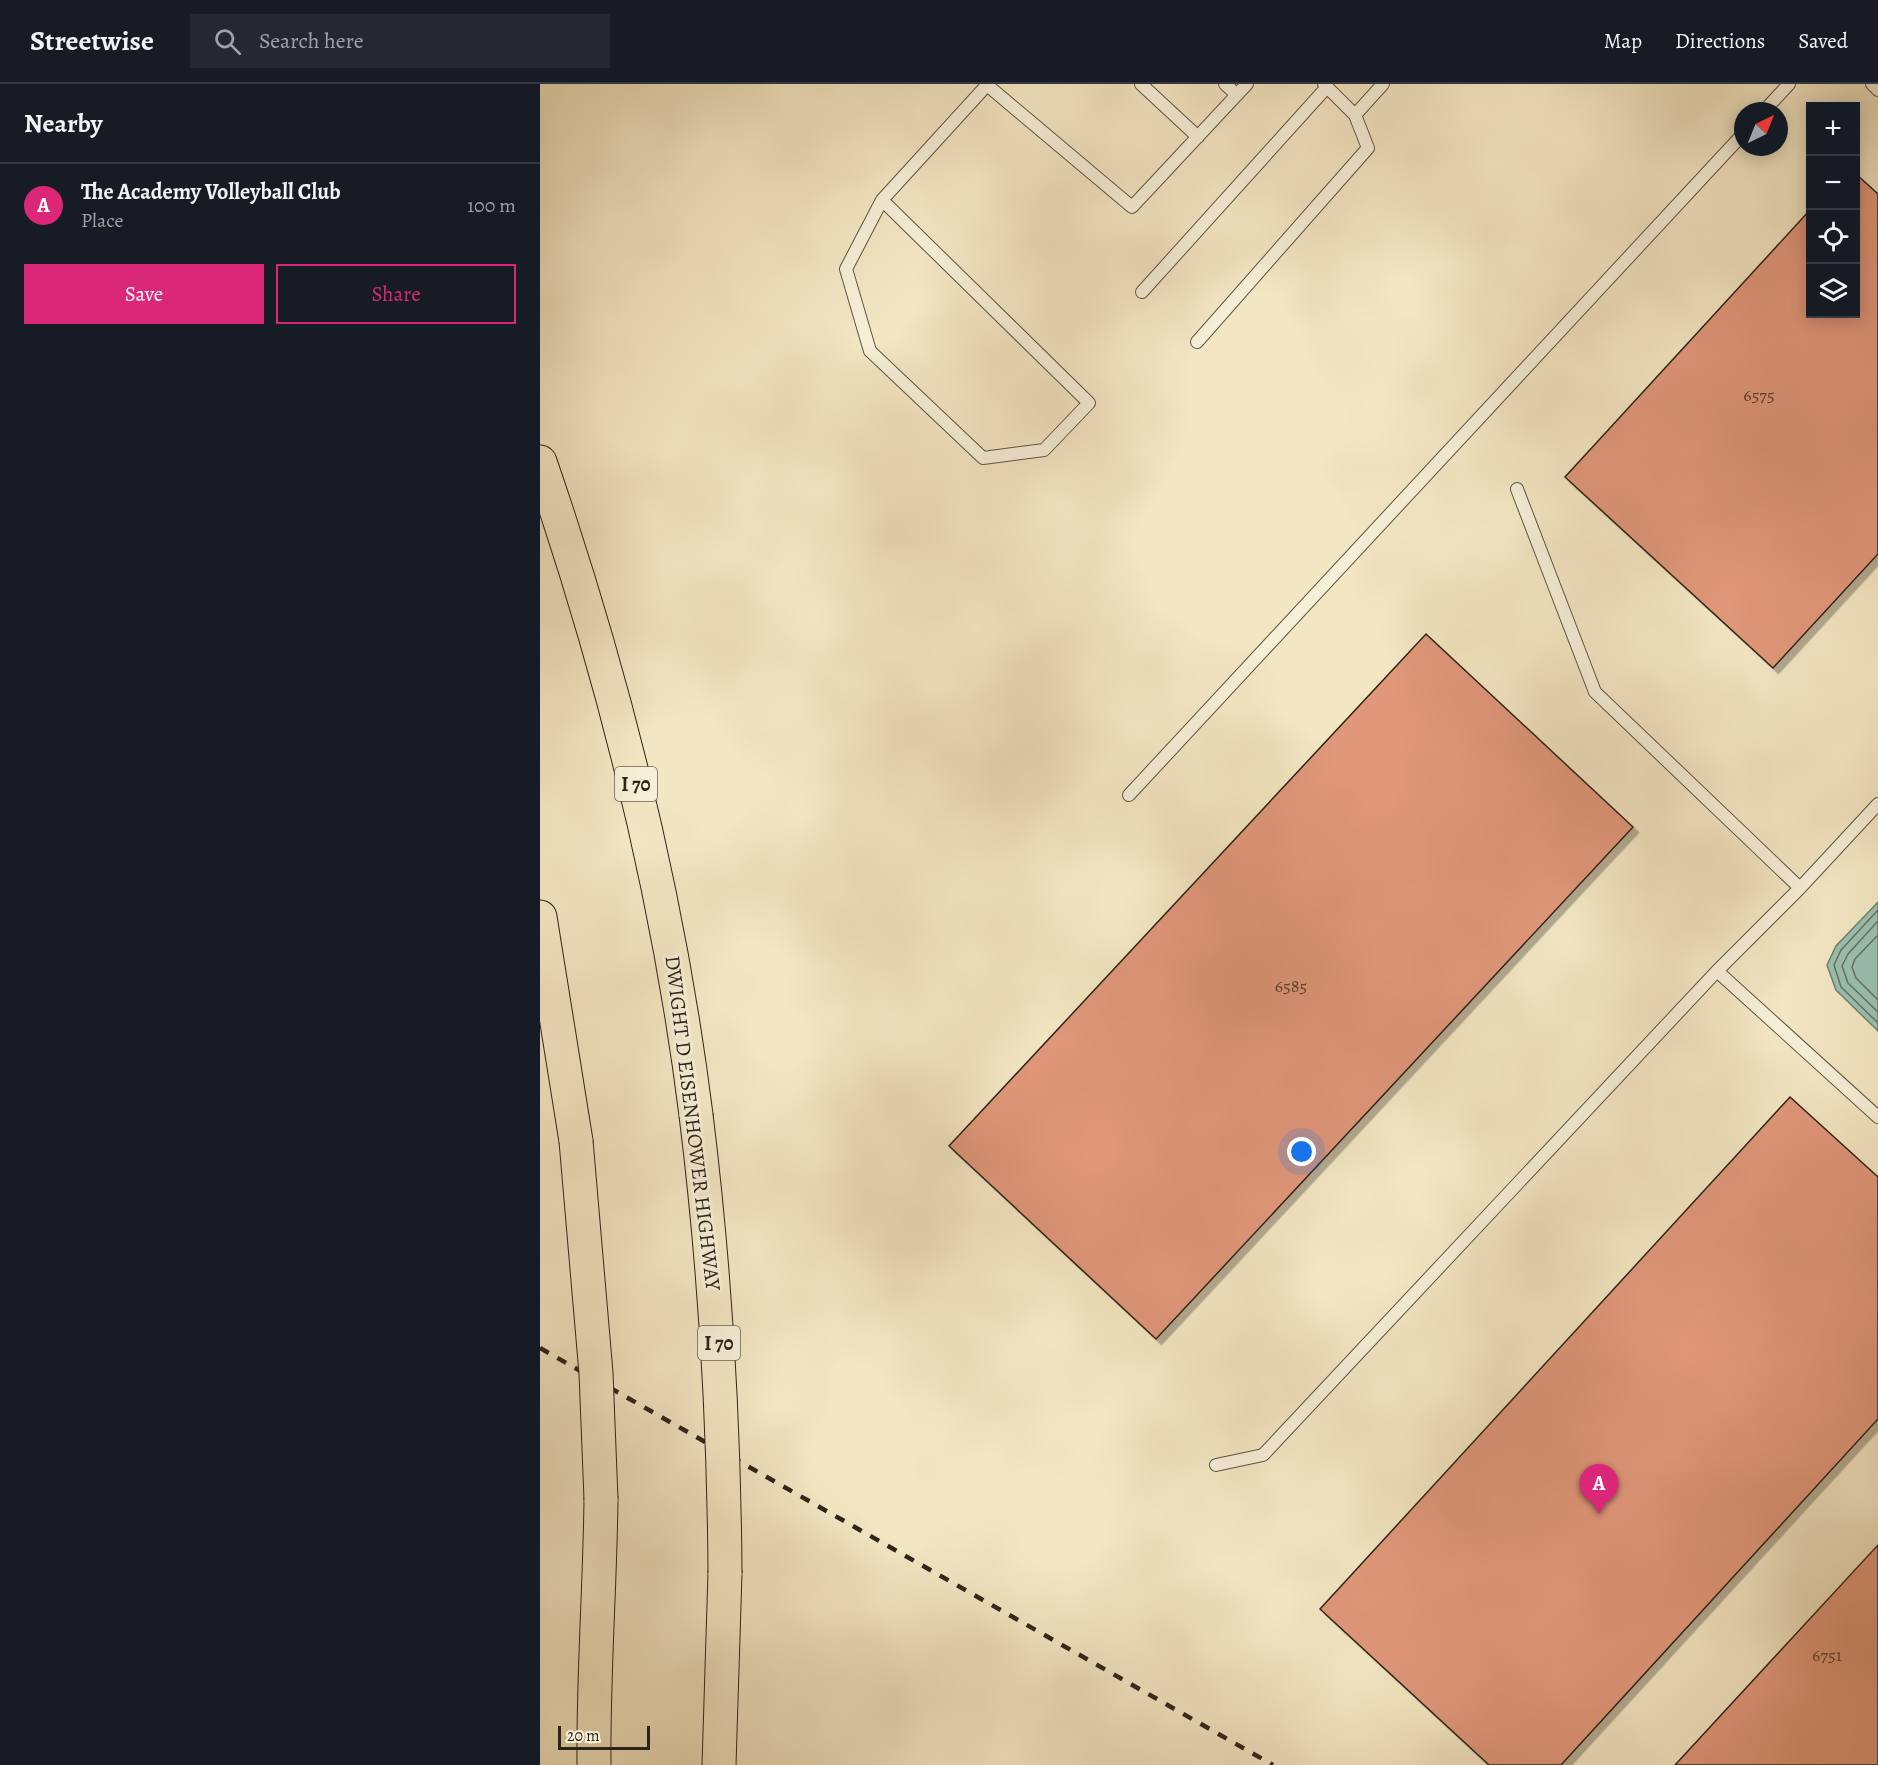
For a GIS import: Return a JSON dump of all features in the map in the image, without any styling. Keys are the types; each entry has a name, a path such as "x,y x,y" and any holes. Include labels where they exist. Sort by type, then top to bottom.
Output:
{"highway":[{"name":"DWIGHT D EISENHOWER HIGHWAY","path":"540,462 581,585 629,754 668,931 686,1037 711,1236 721,1368 725,1573 719,1765"},
{"path":"540,917 576,1141 596,1373 601,1499 600,1598 581,1765"},
{"path":"593,1668 594,1765"}],"lane":[{"path":"1142,84 1198,137"},
{"path":"1226,84 1237,95"},
{"path":"882,200 1089,403 1044,450 983,458 870,351 846,269 882,200 987,85 1132,207 1247,84"},
{"path":"1355,115 1383,84"},
{"path":"1772,102 1789,84"},
{"path":"1872,84 1878,90"},
{"path":"1142,292 1325,85 1355,115 1368,148 1197,342"},
{"path":"1129,795 1734,144"},
{"path":"1516,489 1595,692 1800,888"},
{"path":"1216,1465 1263,1455 1717,971 1800,888 1878,804"},
{"path":"1717,971 1878,1117"}],"water":[{"path":"1878,902 1878,1031 1836,990 1827,965 1836,946"}],"building":[{"path":"1860,178 1878,194 1878,554 1773,668 1565,477 1806,214 1806,318 1860,318"},
{"path":"1426,634 1633,827 1156,1339 949,1146"},
{"path":"1790,1097 1878,1177 1878,1419 1561,1765 1489,1765 1320,1609"},
{"path":"1878,1545 1878,1765 1675,1765"}],"railway":[{"path":"540,1348 1273,1765"}],"place":[{"name":"The Academy Volleyball Club","path":"1599,1514"}]}
